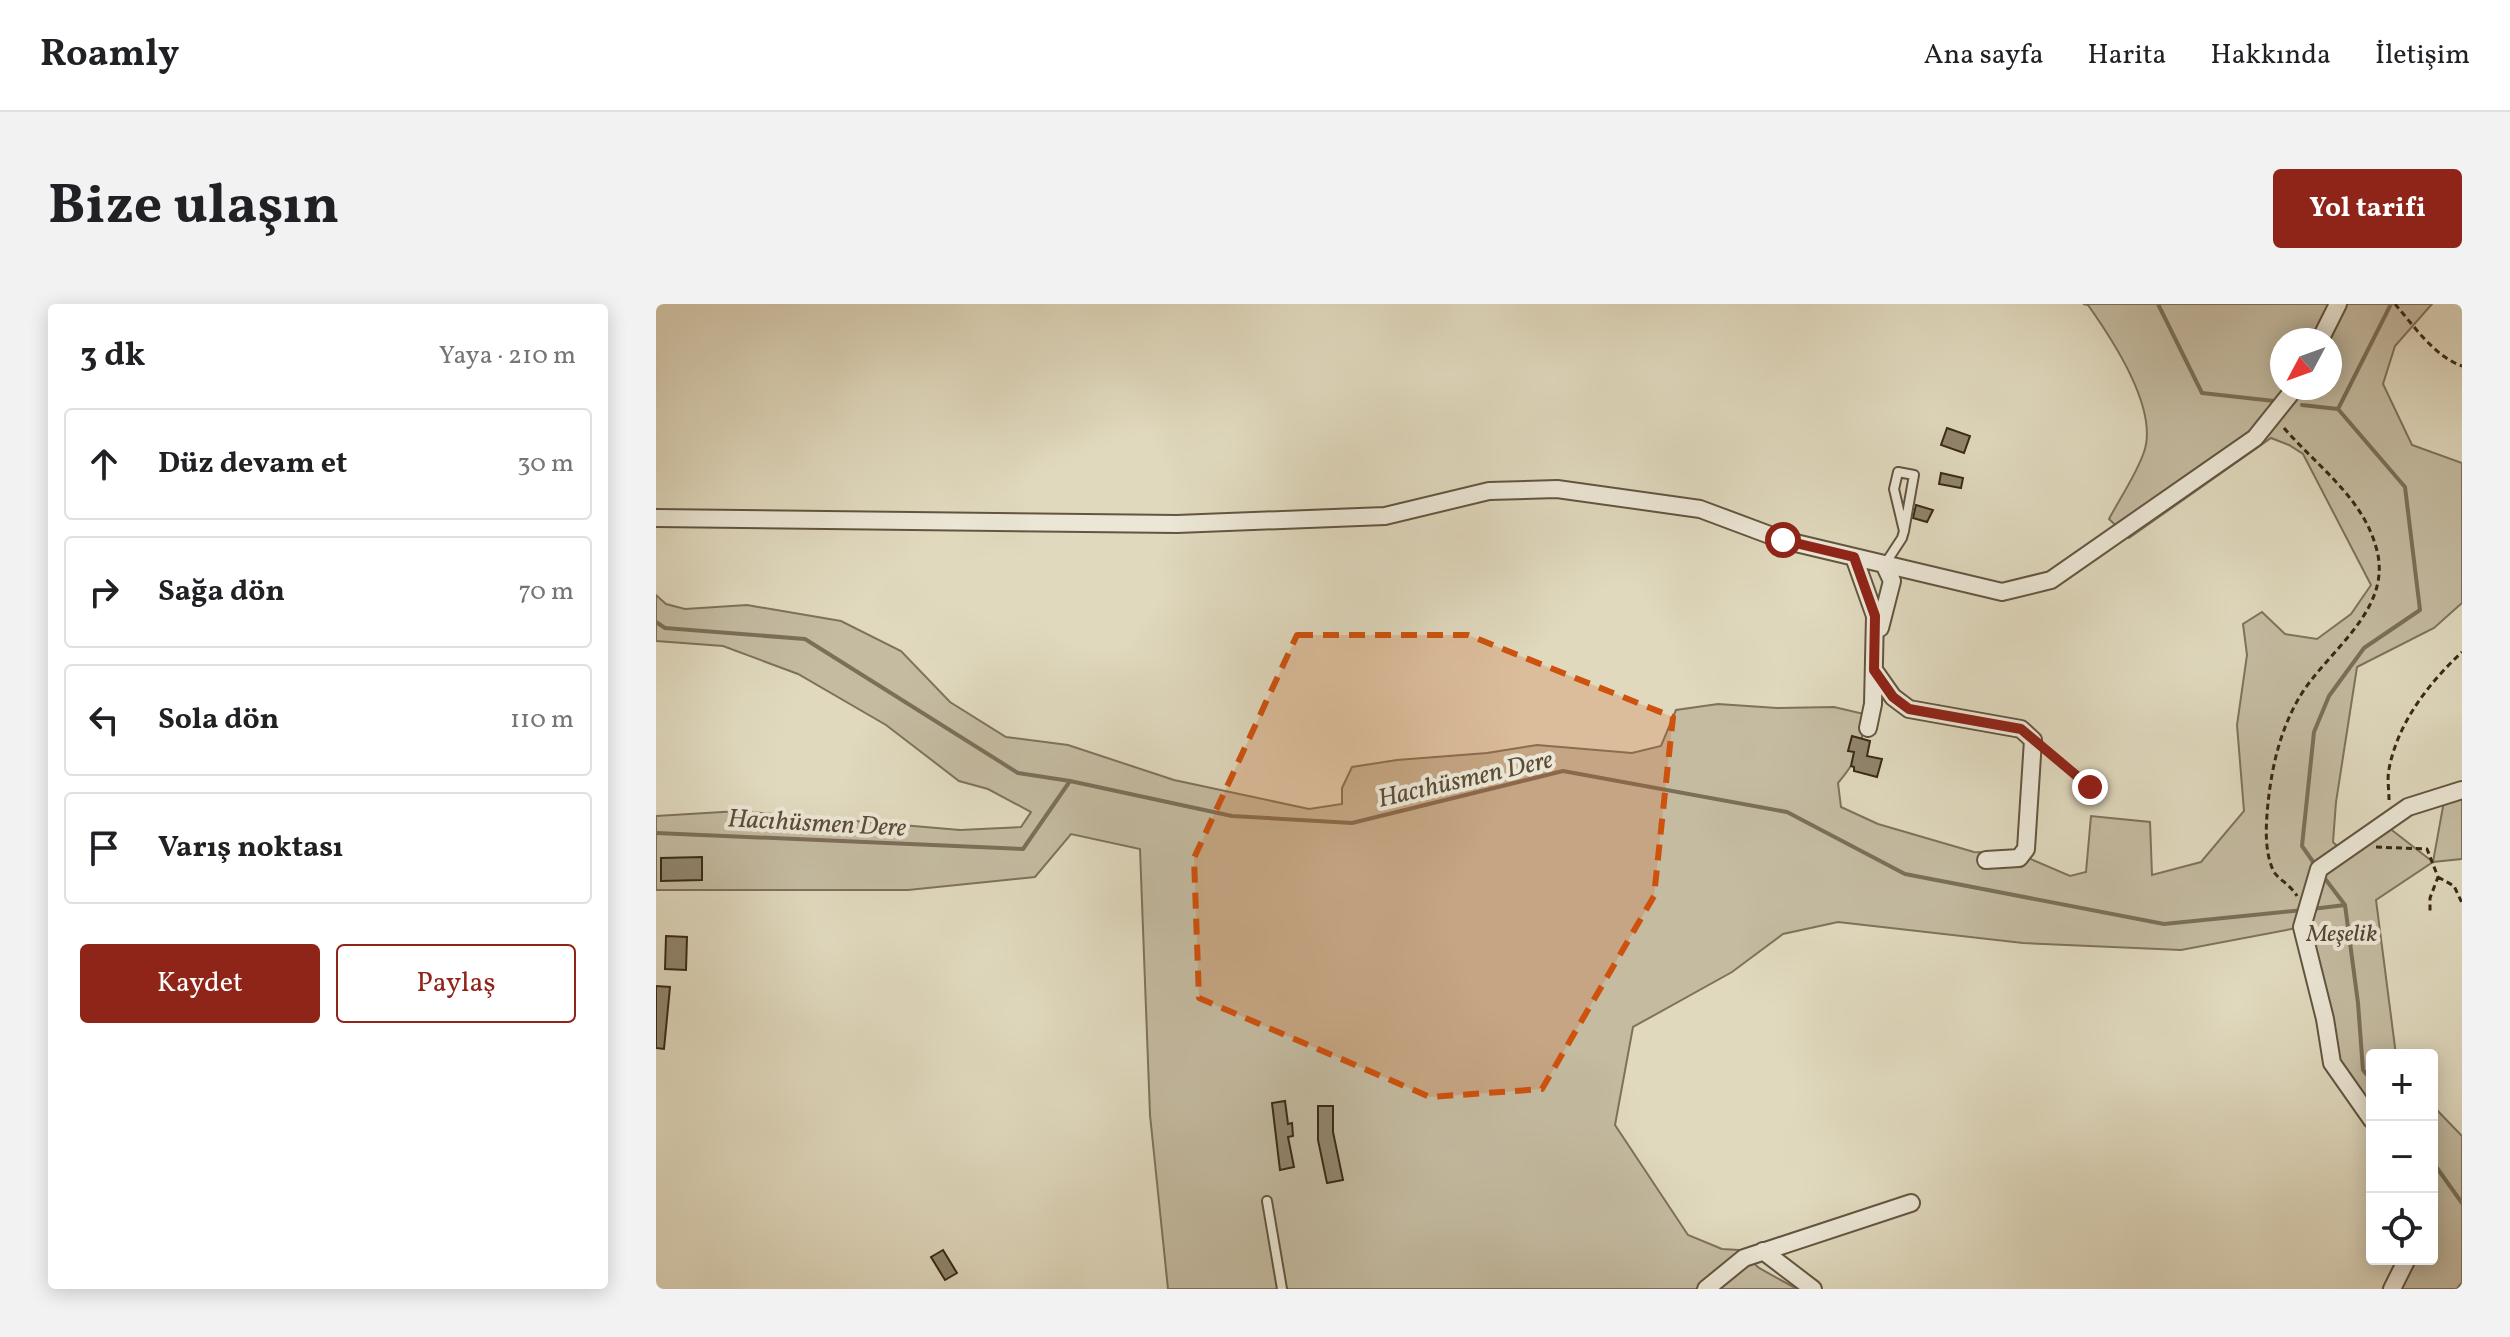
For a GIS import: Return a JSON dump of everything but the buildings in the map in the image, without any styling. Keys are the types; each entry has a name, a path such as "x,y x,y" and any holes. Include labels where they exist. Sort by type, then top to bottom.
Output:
{"street":[{"path":"2326,328 2338,304"},
{"path":"656,518 1177,524 1385,516 1489,491 1557,489 1700,509 1783,540 2002,592 2051,580 2255,438 2286,400"},
{"path":"1854,557 1875,616 1873,704 1868,728"},
{"path":"1870,604 1884,564"},
{"path":"1876,644 1892,581 1884,564"},
{"path":"1874,670 1893,697 1909,709 2021,729 2033,740 2026,849 2019,858 1986,860"},
{"path":"2366,1111 2332,1063 2325,1019 2302,927 2306,912 2319,869 2408,807 2462,790"},
{"path":"1706,1289 1744,1258 1911,1203"},
{"path":"1763,1251 1813,1289"},
{"path":"2392,1289 2404,1265"}],"lane":[{"path":"1884,564 1902,538 1904,531 1914,475 1898,472 1894,489 1904,531"},
{"path":"1267,1201 1282,1289"}],"path":[{"path":"2395,304 2450,362 2462,366"},
{"path":"2273,416 2349,495 2365,517 2377,549 2379,569 2373,597 2361,622 2299,697 2281,736 2271,774 2267,814 2268,851 2274,873 2290,884 2306,912"},
{"path":"2384,824 2389,804 2388,770 2404,723 2437,675 2462,652"},
{"path":"2033,740 2090,787"},
{"path":"2352,846 2427,849 2438,877 2454,886 2462,903"},
{"path":"2430,912 2430,898 2438,877"}],"highlighted area":[{"path":"1297,635 1468,635 1673,717 1654,896 1542,1089 1430,1097 1199,998 1194,858"}],"green space":[{"name":"Meşelik","path":"2083,304 2432,304 2395,346 2383,384 2412,445 2462,463 2462,603 2434,628 2357,667 2336,802 2333,842 2343,852 2384,824 2433,862 2376,900 2395,1049 2366,1049 2366,1111 2332,1063 2302,927 2181,950 2023,943 1838,922 1783,934 1732,972 1633,1027 1615,1125 1688,1235 1722,1249 1739,1250 1759,1268 1797,1289 1168,1289 1150,1115 1140,849 1071,834 1035,877 908,890 656,890 656,816 739,811 960,830 1021,827 1031,812 988,789 959,781 886,725 798,674 723,646 656,641 656,595 666,604 685,609 747,605 841,621 901,651 950,702 1006,737 1068,745 1174,780 1309,809 1342,804 1342,788 1352,767 1537,745 1632,753 1661,746 1676,710 1718,704 1777,708 1834,707 1864,714 1858,752 1838,783 1841,807 1878,824 1974,852 2019,854 2070,876 2086,872 2091,816 2150,822 2152,875 2201,862 2244,811 2237,725 2247,655 2243,624 2262,612 2285,634 2317,639 2351,614 2371,585 2303,454 2271,438 2129,538 2109,519 2141,461 2147,435 2145,416 2131,375 2088,305"},
{"path":"2446,790 2462,791 2462,859 2433,862"},
{"path":"2438,1111 2462,1136 2462,1289 2392,1289 2404,1265 2438,1265"}],"waterway":[{"path":"2158,304 2202,393 2274,401"},
{"path":"2316,866 2302,846 2314,732 2329,696 2364,648 2420,610 2405,487 2338,409 2391,304"},
{"path":"2302,405 2338,409"},
{"path":"656,622 665,628 805,639 1018,773 1070,781"},
{"name":"Hacıhüsmen Dere","path":"656,833 1023,849 1070,781 1232,816 1352,823 1563,771 1787,812 1905,874 2164,924 2303,910"},
{"path":"2323,876 2345,905 2363,1070 2366,1074"},
{"name":"Hacıhüsmen Dere","path":"2312,909 2345,905"},
{"path":"2438,1169 2462,1203"},
{"path":"2458,1289 2462,1284"}],"route":[{"path":"1783,540 1854,557 1875,616 1874,670 1893,697 1909,709 2021,729 2090,787"}]}
